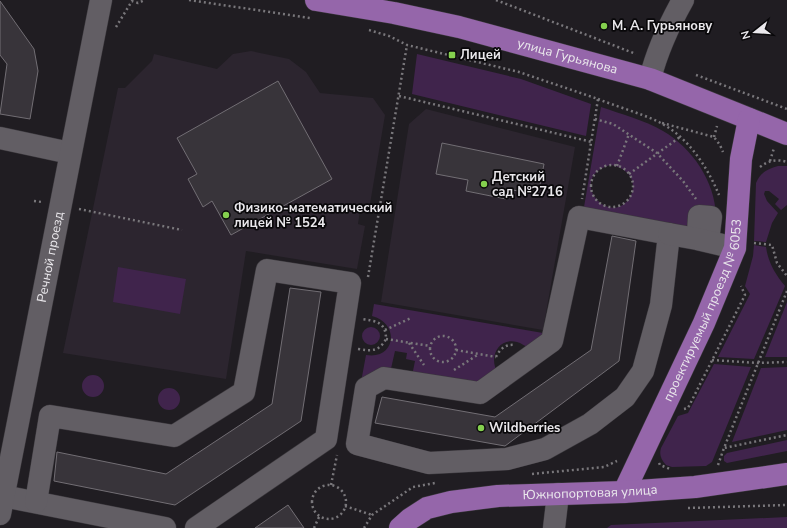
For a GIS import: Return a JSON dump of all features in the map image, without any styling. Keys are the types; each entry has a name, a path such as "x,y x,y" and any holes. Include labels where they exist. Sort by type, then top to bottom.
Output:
{"main road":[{"name":"улица Гурьянова","path":"314,9 394,13 459,27 650,79 787,134"},
{"name":"проектируемый проезд № 6053","path":"624,492 704,323 745,246 741,159 749,119"},
{"name":"Южнопортовая улица","path":"400,528 410,519 427,508 451,502 498,496 624,492 695,487 787,474"}],"street":[{"name":"Речной проезд","path":"2,505 8,436 60,205 101,0"},
{"path":"650,79 654,61 670,23 683,0"},
{"path":"0,138 70,153"},
{"path":"669,234 662,305 643,371 624,397 590,424 545,449 507,459 429,463 357,444 366,388 384,378 480,393 552,341 579,217 697,239 745,246"},
{"path":"36,502 50,416 174,436 244,392 267,270 350,283 326,439 196,528"},
{"path":"695,487 787,485"},
{"path":"554,528 558,494"},
{"path":"2,505 36,502 165,528"}],"path":[{"path":"132,1 138,2 144,0"},
{"path":"190,0 314,9"},
{"path":"363,28 388,36 407,45 519,72 598,99 660,123 714,137 720,144 724,154"},
{"path":"367,280 407,45"},
{"path":"398,96 592,142"},
{"path":"579,217 598,99"},
{"path":"595,119 612,124 658,153 683,181 698,202 700,207 699,216"},
{"path":"660,123 681,137 700,158 712,177 720,196"},
{"path":"617,166 629,134"},
{"path":"629,174 681,137"},
{"path":"610,165 617,166 629,174 633,187 632,194 628,199 618,207 611,208 598,203 591,192 590,184 592,177 597,171 610,165"},
{"path":"34,201 182,230"},
{"path":"745,246 772,245 777,263 787,276"},
{"path":"682,410 688,408 745,295 740,287 742,281"},
{"path":"717,467 787,291"},
{"path":"385,330 411,318"},
{"path":"355,354 356,348 369,351 374,350 383,345 386,339 385,330 378,322 361,319 360,326"},
{"path":"443,336 451,338 456,350 452,358 444,362 440,362 432,357 430,353 430,346 435,338 443,336"},
{"path":"386,339 430,346"},
{"path":"409,343 427,368"},
{"path":"456,350 496,357"},
{"path":"448,374 479,354"},
{"path":"712,360 758,363 787,362"},
{"path":"724,448 787,435"},
{"path":"332,485 338,448"},
{"path":"657,460 660,465 674,470"},
{"path":"332,485 339,488 344,494 346,501 345,506 345,509 340,515 334,519 326,520 318,517 313,511 311,503 312,496 317,489 332,485"},
{"path":"345,506 372,515"},
{"path":"314,528 318,517"}],"shaded area":[{"name":"Физико-математический лицей № 1524","path":"251,51 289,59 306,72 320,93 373,98 385,115 370,204 361,203 358,224 365,226 357,269 246,251 226,379 63,353 118,88 125,88 152,61 154,54 217,69 233,54"},
{"path":"417,54 521,79 591,104 586,136 412,94"},
{"path":"601,107 656,127 674,138 692,156 706,178 715,203 716,216 713,237 583,213","holes":["610,165 621,168 629,175 633,185 630,197 622,206 612,208 603,205 596,198 591,190 591,180 597,171"]},
{"name":"Детский сад №2716","path":"426,109 575,147 543,330 381,302 409,124"},
{"path":"778,166 787,166 787,205 781,210 775,204 779,199 769,191 765,191 764,194 767,201 778,213 772,223 766,242 754,241 756,183 764,172"},
{"path":"754,245 766,247 772,268 785,286 754,359 718,357 750,294 745,286 753,256"},
{"path":"118,267 186,279 180,314 113,302"},
{"path":"787,302 787,357 765,357"},
{"path":"374,304 543,333 541,339 529,348 518,342 510,341 500,346 495,355 494,361 498,373 478,386 412,376 415,361 406,359 407,353 395,351 390,373 359,393 366,355 376,355 384,352 391,340 387,326 381,320 372,316"},
{"path":"371,327 377,330 380,336 377,342 371,345 365,342 362,336 365,330"},
{"path":"714,364 751,367 712,462 706,466 672,467 666,465 661,457 661,448 678,416 688,413"},
{"path":"787,367 787,430 732,442 761,368"},
{"path":"89,375 97,375 104,382 104,390 97,397 89,397 82,390 82,382"},
{"path":"165,388 173,388 180,395 180,403 173,410 165,410 158,403 158,395"},
{"path":"787,440 787,451 727,463 724,461 724,456 727,453"},
{"path":"787,517 787,528 607,528 611,525"}],"building":[{"path":"0,1 34,49 38,71 30,119 0,114 7,64 0,55"},
{"path":"278,81 332,179 231,235 212,201 203,207 188,179 197,174 177,138"},
{"path":"442,143 544,164 538,195 508,189 506,199 466,191 468,180 436,174"},
{"path":"612,236 636,241 619,361 505,446 375,423 382,397 495,417 591,350"},
{"path":"290,288 321,292 301,421 175,505 54,481 57,452 166,474 272,404"},
{"path":"288,505 304,528 255,528"}],"place":[{"name":"М. А. Гурьянову","path":"604,26"},
{"name":"Лицей","path":"452,55"},
{"name":"Детский сад №2716","path":"484,184"},
{"name":"Физико-математический лицей № 1524","path":"226,215"},
{"name":"Wildberries","path":"481,428"}]}
